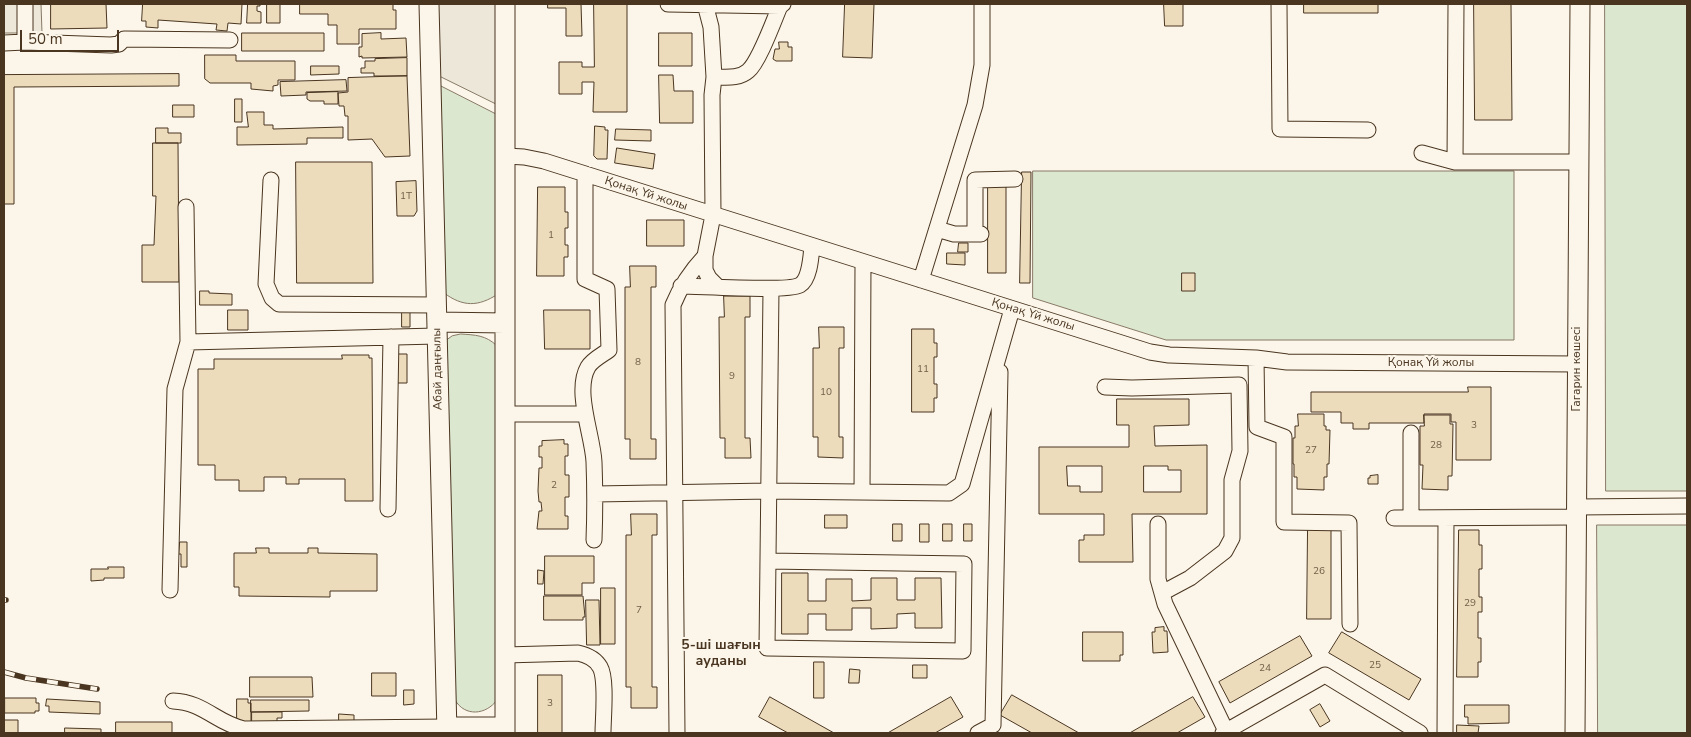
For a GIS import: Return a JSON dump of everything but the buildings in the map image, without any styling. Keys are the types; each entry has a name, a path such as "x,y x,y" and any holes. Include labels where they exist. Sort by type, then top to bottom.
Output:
{"main road":[{"name":"Абай даңғылы","path":"429,4 447,730"},
{"path":"447,730 505,730 505,4"},
{"name":"Гагарин көшесі","path":"1575,733 1580,4"},
{"path":"437,321 505,322"}],"street":[{"path":"25,4 25,42"},
{"path":"668,4 782,5 758,57 749,70 735,77 714,77"},
{"path":"921,280 978,91 982,65 982,4"},
{"path":"1279,4 1280,129 1368,130"},
{"path":"1455,162 1456,4"},
{"path":"705,5 711,27 714,77 712,94 713,215 705,270 709,278 717,286"},
{"path":"4,43 111,45 118,44 124,39 230,40"},
{"path":"1422,153 1455,162 1578,162"},
{"name":"Қонақ Үй жолы","path":"506,156 524,157 585,174 1012,309 1168,356 1256,358 1287,362 1577,364"},
{"path":"585,174 585,279 607,289 609,350 588,367 584,382 584,414 591,436 594,460 594,540"},
{"path":"937,229 954,234 978,234 975,180 1015,179"},
{"path":"188,342 412,337 437,321 412,305 279,304 272,298 266,284 271,180"},
{"path":"170,590 175,389 188,342 186,207"},
{"path":"681,286 797,287 804,282 810,263 812,246"},
{"path":"677,733 672,305 688,275 706,256"},
{"path":"862,492 864,262"},
{"path":"768,561 964,564 962,651 767,648 771,288"},
{"path":"595,494 769,491 948,493 962,484 1012,309"},
{"path":"388,510 392,337"},
{"path":"978,733 999,729 999,356"},
{"path":"1256,358 1257,427 1284,437 1284,522 1349,523 1350,624"},
{"path":"1106,387 1238,386 1240,450 1232,480 1232,538 1225,551 1190,578 1162,593"},
{"path":"505,414 584,414"},
{"path":"1411,433 1411,517"},
{"path":"1394,518 1446,518 1687,506"},
{"path":"1445,733 1446,518"},
{"path":"1158,524 1158,579 1165,604 1225,732 1325,675 1420,733"},
{"path":"505,655 578,653 587,655 595,660 601,668 604,679 602,733"},
{"path":"173,701 184,701 197,705 232,726 244,729 447,730"}],"green space":[{"path":"1605,4 1687,4 1687,491 1606,491"},
{"path":"437,84 498,115 498,294 477,303 464,303 444,293"},
{"path":"1033,171 1514,171 1514,340 1166,340 1033,298"},
{"path":"461,334 476,335 493,342 497,346 497,700 487,709 476,712 464,709 455,700 445,341 452,336"},
{"path":"1597,525 1687,525 1687,733 1598,733"}],"shaded area":[{"path":"4,4 41,4 42,33 4,33"},
{"path":"434,4 499,4 500,106 435,74"}],"railway":[{"path":"4,672 26,678 97,689"}],"district":[{"name":"5-ші шағын ауданы","path":"721,654"}]}
